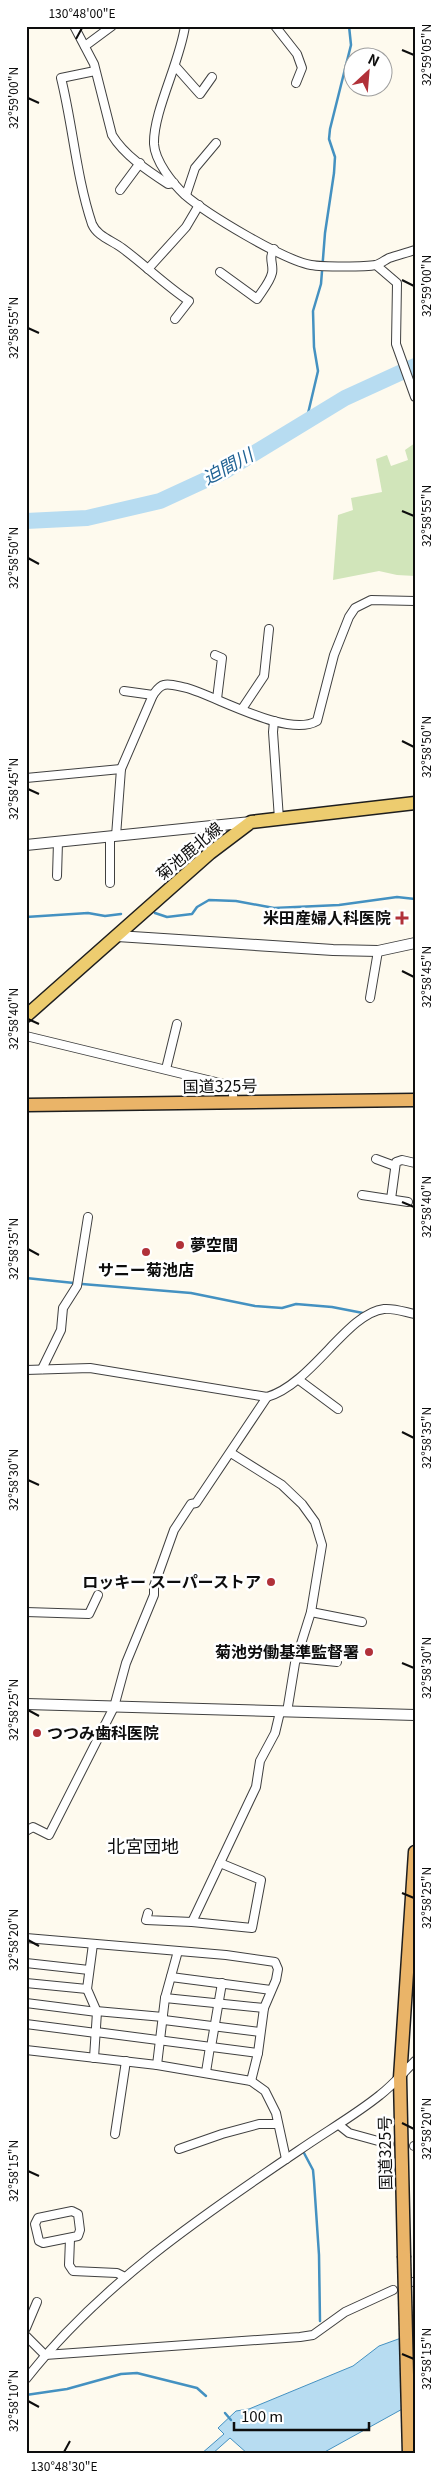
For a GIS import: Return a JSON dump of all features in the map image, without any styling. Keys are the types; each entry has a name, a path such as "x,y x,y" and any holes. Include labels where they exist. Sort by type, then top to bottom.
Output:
{"highway":[{"name":"国道325号","path":"26,1105 415,1100"},
{"name":"国道325号","path":"409,2454 400,2078 415,1852"}],"main road":[{"path":"251,822 415,803"},
{"name":"菊池鹿北線","path":"26,1016 210,853 251,822"}],"street":[{"path":"74,26 86,46 95,71 112,135 117,143 168,184 174,183"},
{"path":"86,46 112,26"},
{"path":"185,26 182,47 160,113 154,142 156,155 174,183 186,195 199,206 229,225 274,249 309,264 376,265 415,250"},
{"path":"275,26 297,54 302,68 296,83"},
{"path":"176,67 200,94 212,77"},
{"path":"95,71 60,78 74,134 78,168 87,209 95,230 121,247 163,283 189,301 175,319"},
{"path":"186,195 195,168 216,143"},
{"path":"120,190 140,163"},
{"path":"148,269 186,227 199,206"},
{"path":"220,272 257,299 271,277 273,270 270,260 274,249"},
{"path":"376,265 397,283 396,344 414,396"},
{"path":"110,883 113,836 121,769 153,695 159,687 165,684 199,692 274,720 302,726 317,721 334,655 355,608 371,600 415,601"},
{"path":"242,709 264,676 269,629"},
{"path":"214,654 222,658 217,699"},
{"path":"124,691 153,695"},
{"path":"274,720 273,732 279,819"},
{"path":"26,778 121,769"},
{"path":"26,845 251,822"},
{"path":"57,876 58,842"},
{"path":"117,936 333,950 378,950 415,943"},
{"path":"370,998 378,950"},
{"path":"166,1069 177,1024"},
{"path":"26,1036 224,1084 230,1087 234,1093 234,1102"},
{"path":"376,1159 395,1166"},
{"path":"391,1199 395,1166 398,1160 415,1162"},
{"path":"362,1195 408,1202"},
{"path":"42,1369 61,1330 63,1308 77,1286 88,1217"},
{"path":"26,1370 90,1368 267,1397 290,1388 366,1316 386,1309 415,1314"},
{"path":"299,1380 338,1409"},
{"path":"26,1831 34,1828 49,1835 114,1707 126,1662 154,1595 154,1586 174,1530 231,1453 267,1397"},
{"path":"192,1922 256,1788 260,1761 284,1712 310,1612 322,1545 315,1522 282,1485 231,1453"},
{"path":"26,1612 89,1614 98,1595"},
{"path":"310,1612 362,1622"},
{"path":"298,1658 337,1662"},
{"path":"26,1704 415,1715"},
{"path":"146,1920 252,1928 261,1880 220,1863"},
{"path":"26,1938 178,1951 275,1962 278,1969 276,1980 264,2008 258,2053 251,2081"},
{"path":"93,1944 87,1989 96,2011 94,2058"},
{"path":"157,2065 165,1998 178,1951"},
{"path":"26,1963 89,1970"},
{"path":"171,1977 271,1990"},
{"path":"26,1983 87,1989"},
{"path":"206,2072 222,1983"},
{"path":"165,1998 264,2008"},
{"path":"26,2003 260,2032"},
{"path":"26,2024 258,2053"},
{"path":"26,2050 157,2065 251,2081 269,2098 278,2124 286,2159"},
{"path":"116,2134 126,2061"},
{"path":"26,2379 45,2355 124,2278 172,2238 378,2097 400,2078 415,2061"},
{"path":"179,2149 259,2124 278,2124"},
{"path":"340,2124 349,2134 389,2144"},
{"path":"72,2211 78,2214 80,2230 78,2236 70,2239 43,2244 39,2241 35,2224 38,2218 72,2211"},
{"path":"70,2239 69,2265 73,2271 117,2273 124,2278"},
{"path":"26,2336 45,2355 313,2335 351,2308 393,2290"},
{"path":"26,2328 37,2302"}],"green space":[{"path":"415,443 415,576 379,571 333,580 338,515 353,510 351,498 382,492 376,459 387,455 391,466 408,460 405,450"}],"water":[{"path":"415,2333 415,2402 321,2454 248,2454 230,2438 212,2454 201,2454 224,2434 218,2428 236,2411 249,2409 353,2366 379,2346"}],"waterway":[{"path":"306,422 318,371 314,347 313,311 321,284 325,233 334,173 335,157 329,139 330,129 351,45 349,26"},
{"name":"迫間川","path":"26,521 87,518 160,501 225,471 345,398 415,366"},
{"path":"155,913 167,917 192,914 197,907 209,900 236,901 274,908 339,905 397,897 415,899"},
{"path":"26,917 88,913 105,916 121,914"},
{"path":"26,1278 74,1283"},
{"path":"82,1284 191,1293 255,1306 282,1308 296,1304 332,1307 363,1313"},
{"path":"304,2153 313,2170 319,2255 320,2321"},
{"path":"26,2395 67,2389 121,2374 137,2373 197,2388 206,2396"},
{"path":"225,2413 231,2420"}],"place":[{"name":"米田産婦人科医院","path":"402,918"},
{"name":"夢空間","path":"180,1245"},
{"name":"サニー菊池店","path":"146,1252"},
{"name":"ロッキー スーパーストア","path":"271,1582"},
{"name":"菊池労働基準監督署","path":"369,1652"},
{"name":"つつみ歯科医院","path":"37,1733"}],"district":[{"name":"北宮団地","path":"143,1847"}]}
